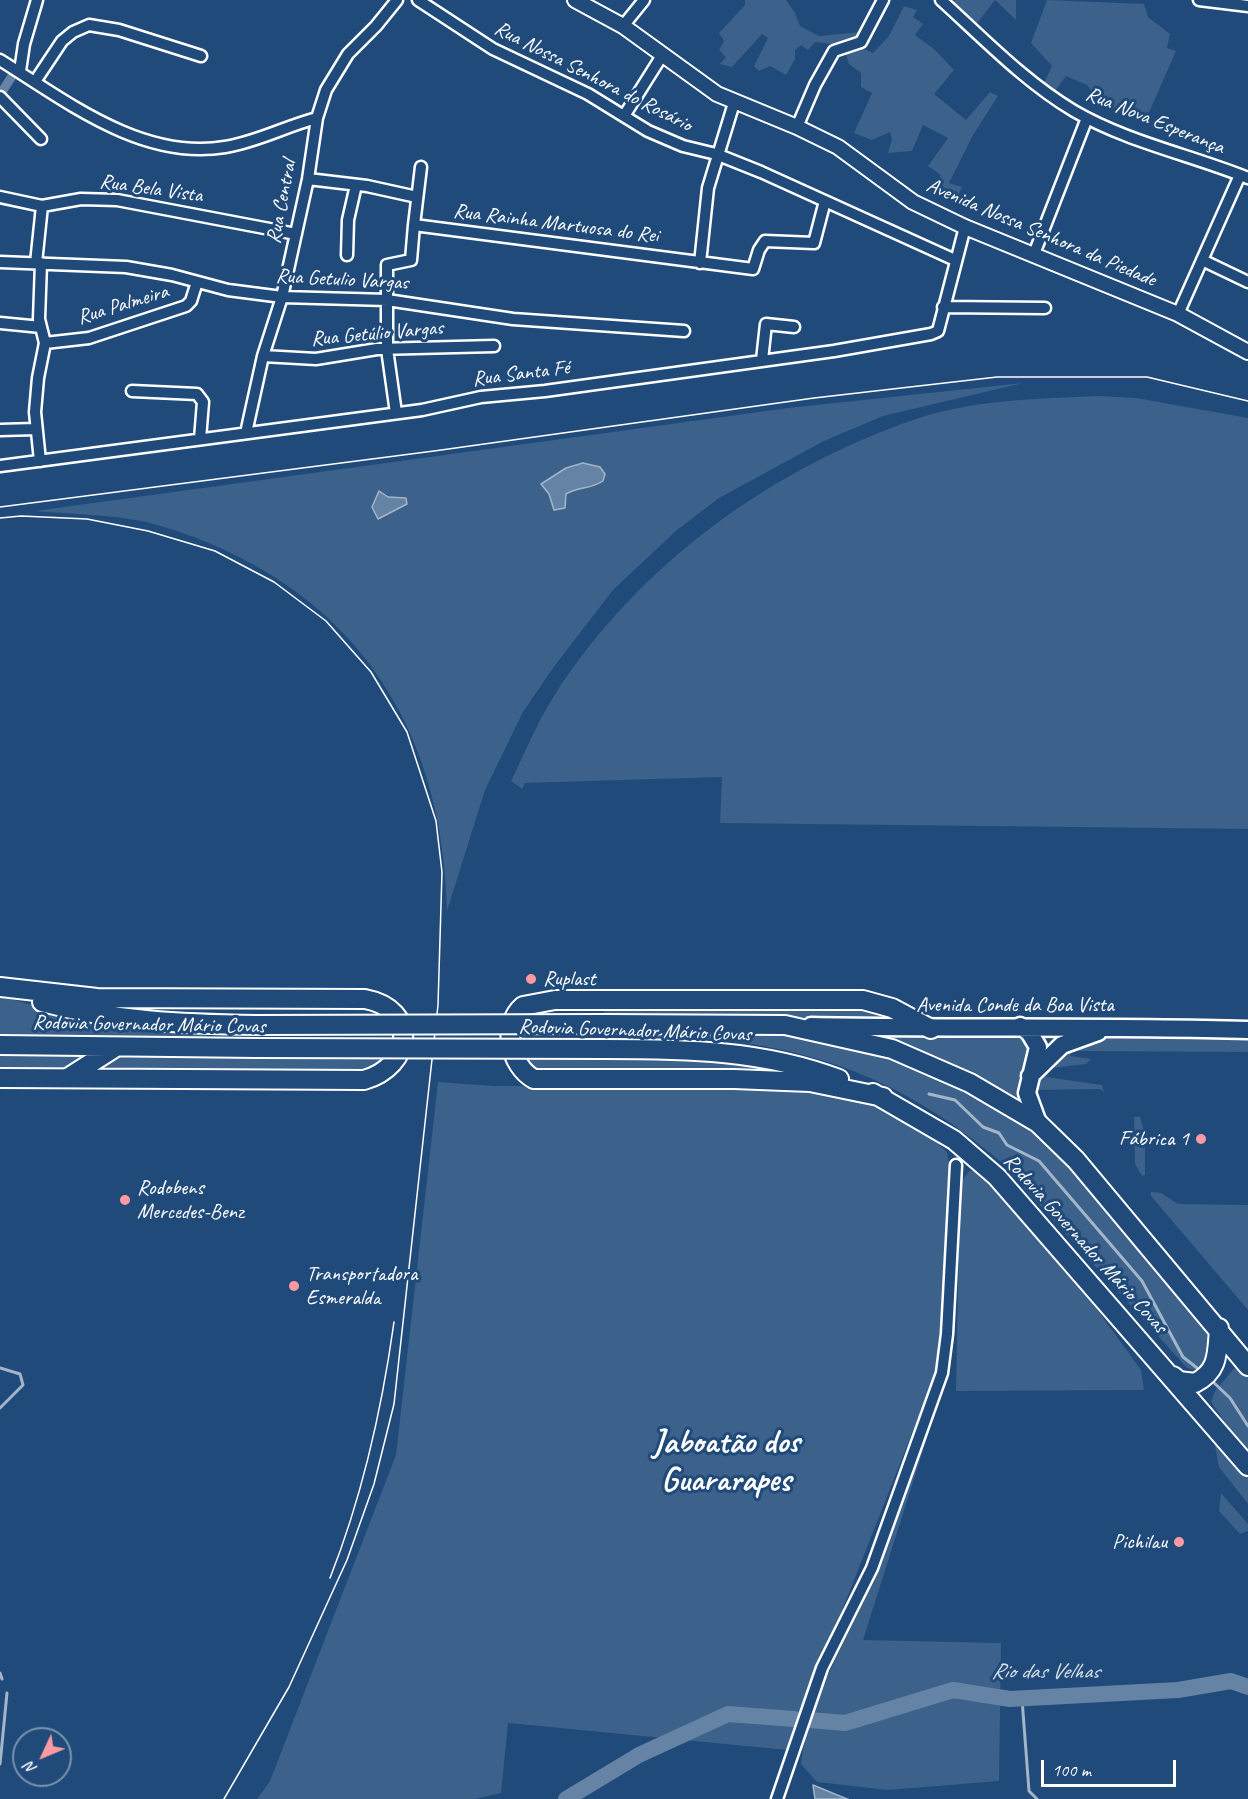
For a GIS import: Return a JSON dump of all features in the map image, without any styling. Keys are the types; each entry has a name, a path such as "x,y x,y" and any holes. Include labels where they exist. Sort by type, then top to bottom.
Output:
{"highway":[{"name":"Rodovia Governador Mário Covas","path":"0,988 52,1004 133,1020 191,1024 785,1025 872,1043 918,1059 970,1083 1038,1123 1095,1180 1248,1366"},
{"path":"0,988 97,998 365,999 389,1009 399,1019 403,1031 396,1061 384,1072 364,1080 0,1078"},
{"path":"883,1097 810,1082 734,1079 534,1079 520,1070 513,1058 512,1023 523,1006 555,1000 773,998 863,1000 892,1008 931,1029"},
{"name":"Rodovia Governador Mário Covas","path":"0,1046 604,1049 741,1054 814,1069 883,1097 954,1140 997,1177 1171,1374 1248,1466"},
{"path":"69,1077 116,1047"},
{"path":"1171,1374 1179,1381 1195,1383 1212,1371 1217,1359 1219,1328"}],"main road":[{"name":"Avenida Conde da Boa Vista","path":"785,1025 931,1029 1124,1026"},
{"path":"1020,1026 1029,1032 1038,1047 1030,1076 1028,1098 1038,1123"},
{"name":"Avenida Conde da Boa Vista","path":"1030,1076 1046,1059 1070,1041 1124,1026"},
{"path":"1124,1026 1248,1030"}],"street":[{"path":"20,67 37,0"},
{"name":"Rua Central","path":"246,433 262,356 282,297 297,234 317,118 330,81 342,60 397,0"},
{"name":"Rua Nossa Senhora do Rosário","path":"418,0 503,55 557,78 666,140 716,154 955,260"},
{"name":"Avenida Nossa Senhora da Piedade","path":"575,0 622,26 709,89 838,147 913,202 965,227 1178,314 1248,352"},
{"path":"622,26 644,0"},
{"path":"797,127 815,85 834,51 861,42 883,0"},
{"name":"Rua Nova Esperança","path":"940,0 1025,75 1087,118 1158,147 1244,177"},
{"path":"1199,0 1248,6"},
{"path":"36,80 62,41 73,32 89,25 119,30 201,56"},
{"path":"624,116 663,54"},
{"path":"3,62 20,67 36,80 116,129 182,148 228,147 317,118"},
{"path":"0,97 42,139"},
{"path":"700,263 706,200 716,154 734,102"},
{"path":"1034,254 1087,118"},
{"path":"396,413 387,349 387,265 411,260 421,167"},
{"path":"1178,314 1202,260 1244,177"},
{"path":"308,179 356,185 417,197"},
{"path":"347,255 348,220 356,185"},
{"name":"Rua Bela Vista","path":"0,197 42,206 81,199 117,200 297,234"},
{"name":"Rua Rainha Martuosa do Rei","path":"414,225 750,269 756,266 759,250 765,241 814,243 825,201"},
{"path":"40,461 36,429 37,386 45,343 41,327 38,263 42,206"},
{"name":"Rua Santa Fé","path":"0,466 396,413 481,397 545,391 834,351 934,334 941,325 943,307 965,227"},
{"path":"1202,260 1248,282"},
{"name":"Rua Getulio Vargas","path":"0,262 144,269 228,290 282,297 387,300 513,320 684,331"},
{"name":"Rua Palmeira","path":"45,343 89,338 186,306 191,301 197,282"},
{"path":"943,307 1045,309"},
{"path":"0,323 41,327"},
{"path":"762,360 766,324 794,327"},
{"name":"Rua Getúlio Vargas","path":"262,356 316,359 387,349 494,346"},
{"path":"132,391 197,394 202,402 200,439"},
{"path":"0,430 36,429"},
{"path":"777,1799 822,1668 872,1568 942,1373 947,1334 956,1165"}],"shaded area":[{"path":"745,0 786,0 800,26 819,36 861,32 858,39 841,45 815,42 808,50 801,45 795,50 795,59 786,75 770,66 759,71 754,66 768,38 762,34 732,67 720,64 726,57 719,50 724,41 719,33 745,5"},
{"path":"955,0 995,0 975,26 951,5"},
{"path":"995,0 1016,0 1016,20"},
{"path":"1047,0 1144,4 1148,17 1170,34 1167,48 1176,51 1144,124 1099,101 1087,85 1066,76 1055,91 1044,83 1052,66 1031,43"},
{"path":"904,6 917,10 913,17 923,24 915,35 934,49 954,70 934,94 966,120 990,92 998,96 973,135 949,183 962,187 958,196 935,185 941,175 928,166 948,138 923,125 912,151 888,153 892,139 890,132 872,140 854,133 872,93 861,87 861,73 849,64 845,51 860,47 873,53 889,36"},
{"path":"1023,383 883,416 824,441 719,498 677,530 613,590 553,668 523,712 485,790 447,911 441,842 427,778 404,720 373,668 333,623 284,583 227,551 161,526 115,517 35,511 788,408"},
{"path":"1099,396 1136,398 1248,418 1248,829 720,823 722,777 525,783 522,789 511,781 554,696 588,648 626,604 667,563 713,526 761,493 812,464 865,439 919,418 986,403"},
{"path":"583,463 600,467 605,474 603,481 566,494 565,508 554,510 549,494 541,484 566,468"},
{"path":"379,491 388,497 406,498 407,504 378,519 372,507"},
{"path":"0,996 54,1011 206,1030 206,1038 0,1039"},
{"path":"601,1006 865,1006 900,1019 605,1014"},
{"path":"618,1030 800,1033 900,1056 1002,1107 1066,1161 1120,1222 1209,1337 1214,1350 1199,1371 1187,1368 1001,1162 935,1113 901,1093 867,1076 793,1052 711,1039 620,1037"},
{"path":"868,1032 1015,1033 1024,1038 1031,1051 1021,1080 1021,1104 941,1058"},
{"path":"1101,1036 1248,1037 1248,1052 1072,1051 1070,1056 1091,1059 1086,1064 1052,1068 1046,1077 1102,1085 1104,1092 1100,1089 1035,1090 1037,1079 1049,1061 1069,1049"},
{"path":"0,1049 394,1054 374,1074 0,1078"},
{"path":"524,1056 689,1057 802,1073 539,1072 529,1065"},
{"path":"438,1082 494,1086 818,1087 876,1104 920,1127 947,1152 951,1177 946,1306 938,1376 920,1413 787,1750 508,1723 501,1793 475,1799 257,1799 270,1781 396,1455"},
{"path":"1134,1117 1140,1117 1145,1134 1145,1175 1142,1176 1135,1164"},
{"path":"969,1171 978,1171 1003,1195 1088,1297 1141,1370 1144,1390 956,1391 960,1184"},
{"path":"1151,1192 1161,1193 1178,1204 1248,1205 1248,1310 1151,1196"},
{"path":"1238,1364 1248,1378 1248,1455 1211,1402 1215,1391"},
{"path":"938,1403 863,1640 1001,1643 999,1781 888,1790 817,1782 801,1764 811,1718 880,1563 926,1426"},
{"path":"1213,1436 1248,1477 1248,1504 1219,1467"},
{"path":"1221,1493 1248,1524 1248,1531 1240,1534 1219,1511"},
{"path":"813,1785 847,1799 815,1799"}],"waterway":[{"path":"0,95 19,65"},
{"path":"929,1094 955,1100 983,1127 999,1133 1007,1145 1039,1161 1142,1281 1183,1357 1201,1371"},
{"path":"0,1368 20,1374 23,1385 0,1408"},
{"path":"1211,1380 1230,1398 1248,1426"},
{"path":"0,1673 2,1679"},
{"name":"Rio das Velhas","path":"809,1720 845,1723 953,1690 1010,1699 1178,1690 1231,1681 1248,1687"},
{"path":"0,1764 7,1693"},
{"path":"1022,1699 1029,1791 1037,1799"},
{"name":"Rio das Velhas","path":"566,1799 639,1755 728,1714 794,1719"}],"tram line":[{"path":"0,507 434,451 814,398 997,377 1147,377 1248,401"},
{"path":"0,518 21,516 87,519 148,531 215,551 274,582 326,621 371,672 407,732 436,821 442,872 438,1005 394,1404 374,1484 347,1560 289,1687 224,1799"},
{"path":"330,1578 352,1516 370,1452 394,1322"}],"place":[{"name":"Ruplast","path":"531,979"},
{"name":"Fábrica 1","path":"1201,1139"},
{"name":"Rodobens Mercedes-Benz","path":"125,1200"},
{"name":"Transportadora Esmeralda","path":"294,1286"},
{"name":"Pichilau","path":"1179,1542"}],"district":[{"name":"Jaboatão dos Guararapes","path":"726,1462"}]}
